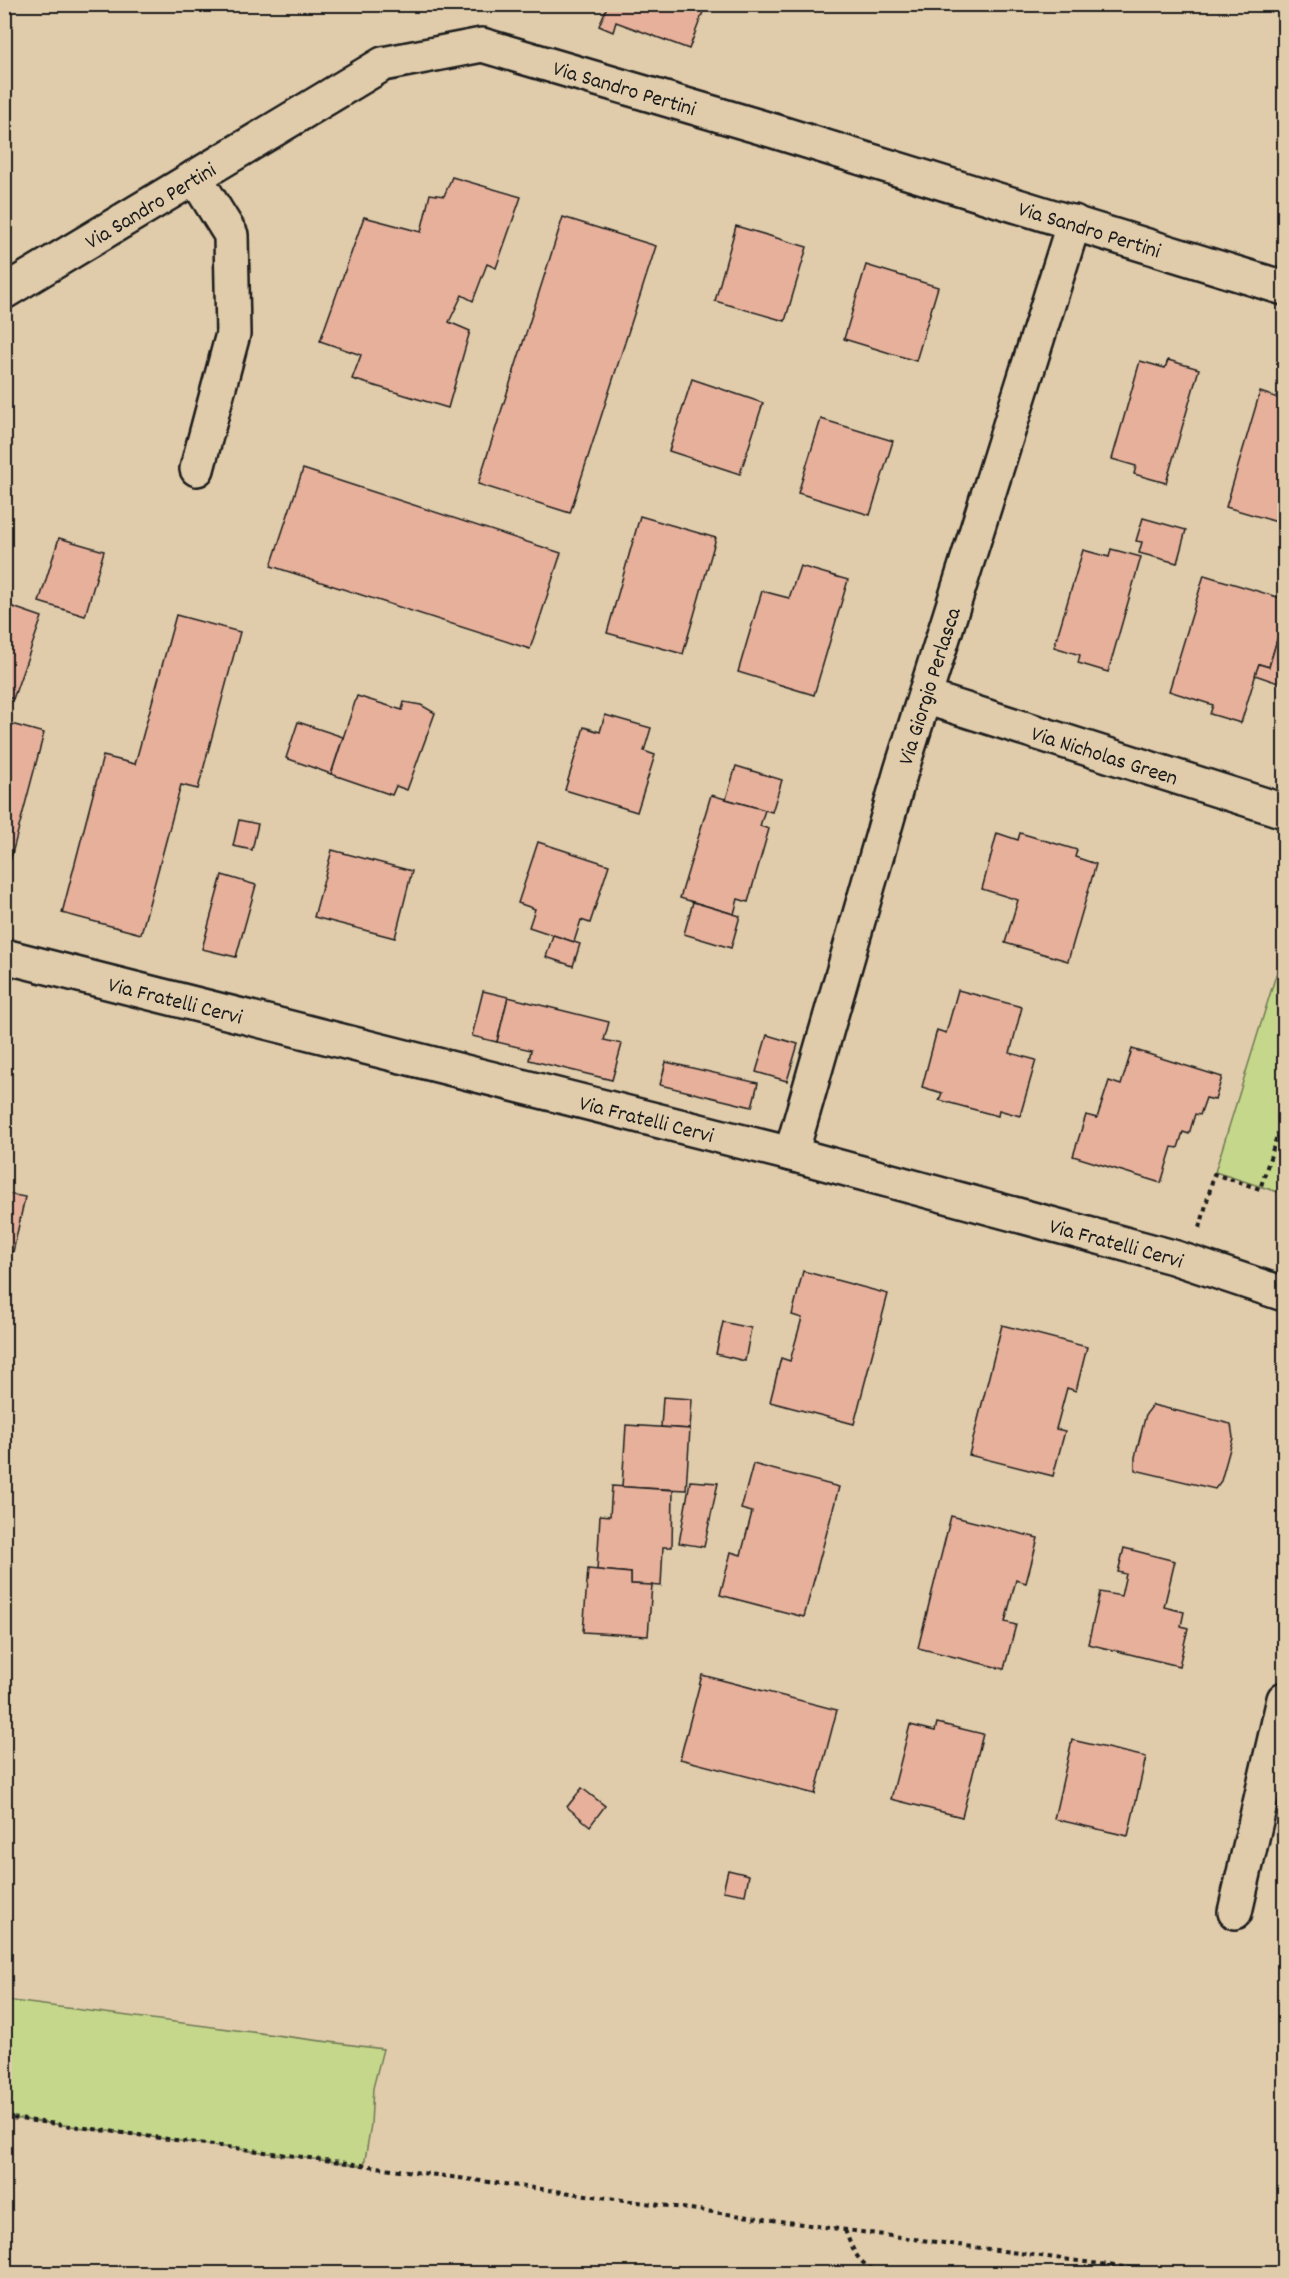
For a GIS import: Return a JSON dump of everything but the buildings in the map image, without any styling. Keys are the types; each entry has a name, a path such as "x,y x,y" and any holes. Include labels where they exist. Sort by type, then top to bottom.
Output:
{"street":[{"name":"Via Sandro Pertini","path":"4,292 383,64 482,45 1074,222 1284,288"},
{"path":"195,177 231,235 233,334 197,469"},
{"name":"Via Giorgio Perlasca","path":"791,1154 901,771 1074,222"},
{"name":"Via Nicholas Green","path":"925,697 1284,811"},
{"name":"Via Fratelli Cervi","path":"4,956 791,1154 1173,1257 1284,1294"},
{"path":"1235,1912 1284,1699"}],"path":[{"path":"1173,1257 1180,1227 1199,1231 1214,1174 1260,1189 1284,1114"},
{"path":"4,2117 1176,2274"},
{"path":"844,2230 855,2257 875,2271 887,2274"}],"green space":[{"path":"1284,949 1284,1194 1215,1172"},
{"path":"5,2000 383,2049 373,2088 371,2124 364,2166 5,2117"}]}
